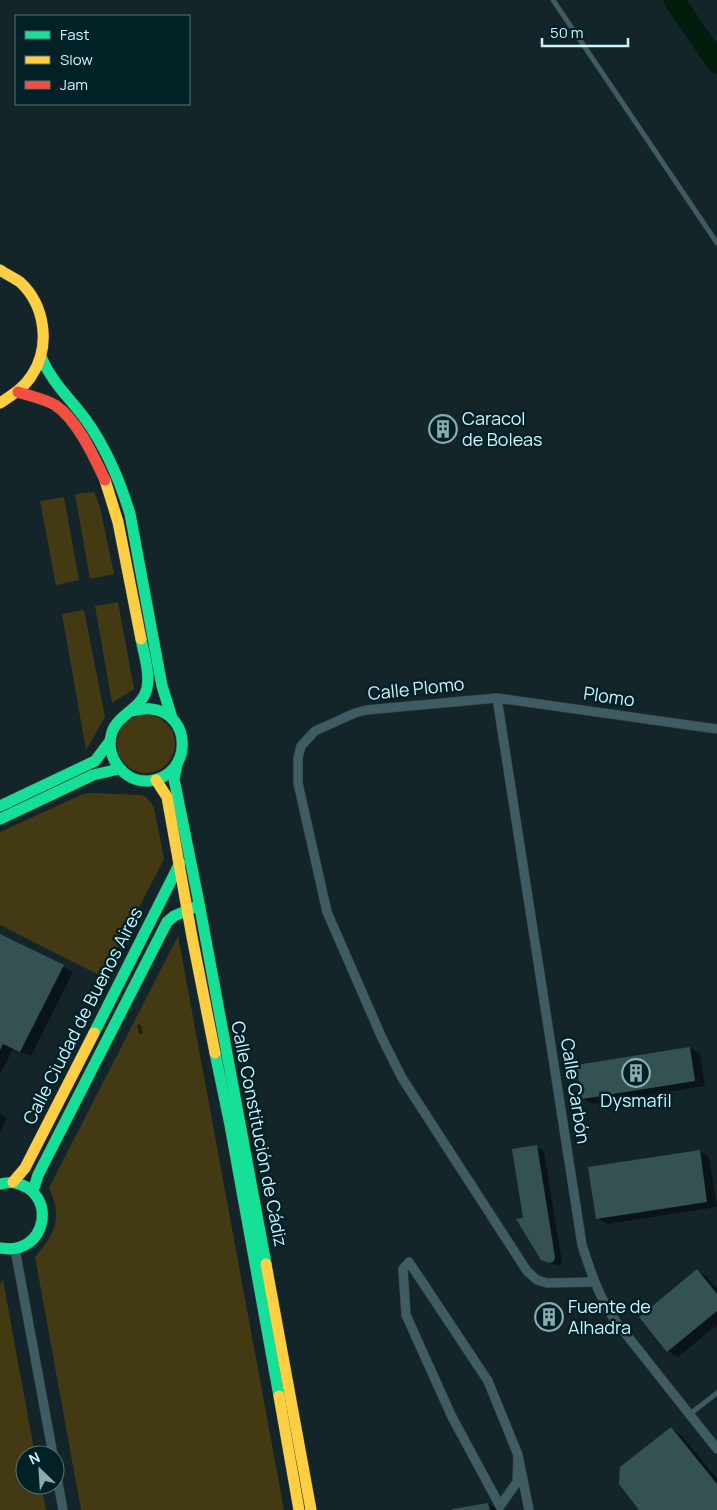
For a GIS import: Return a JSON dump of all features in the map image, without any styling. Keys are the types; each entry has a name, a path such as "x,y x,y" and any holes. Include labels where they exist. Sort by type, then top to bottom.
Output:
{"street":[{"path":"0,270 19,281 28,291 36,303 44,330 44,344 36,370 18,392 0,403"},
{"path":"41,357 47,374 56,387 85,418 103,447 125,494 162,686 172,718 181,732 182,754 170,772 156,780 140,780 125,774 119,769 111,756 110,741"},
{"path":"0,806 102,756 110,741 114,726 125,714 132,710 148,688 113,498 89,448 59,408 18,392"},
{"name":"Plomo","path":"497,698 717,729"},
{"name":"Calle Plomo","path":"497,698 377,708 355,713 314,731 301,746 298,758 298,782 323,900 382,1038 402,1078 527,1271 537,1280 547,1283 594,1282"},
{"name":"Calle Carbón","path":"497,698 581,1235 594,1282 602,1301 614,1319 717,1449"},
{"path":"132,710 150,708 159,710 172,718"},
{"name":"Calle Constitución de Cádiz","path":"177,764 174,779 199,903 311,1510"},
{"path":"0,819 93,776 119,769"},
{"name":"Calle Constitución de Cádiz","path":"156,780 167,798 180,863 230,1124 299,1510"},
{"name":"Calle Ciudad de Buenos Aires","path":"13,1182 25,1168 180,863"},
{"name":"Calle Ciudad de Buenos Aires","path":"33,1191 38,1175 167,922 179,913 188,912 199,903"},
{"path":"0,1184 13,1182 33,1191 40,1201 43,1213 42,1225 36,1236 27,1245 15,1249 1,1250"},
{"path":"15,1249 51,1445"},
{"path":"518,1455 517,1482 500,1506 452,1417 406,1315 403,1268 409,1262 488,1381 518,1455 529,1510"},
{"path":"60,1495 63,1510"}],"lane":[{"path":"553,0 717,243"},
{"path":"689,1415 717,1393"}],"shaded area":[{"path":"94,492 100,507 114,574 90,579 75,494"},
{"path":"64,497 79,580 56,585 40,501"},
{"path":"118,602 134,689 112,703 95,606"},
{"path":"84,610 105,717 86,750 62,614"},
{"path":"140,715 152,715 167,723 175,738 175,750 167,765 152,773 140,773 125,765 117,750 117,738 125,723"},
{"path":"89,793 141,795 146,797 154,807 164,859 103,977 0,925 0,832"},
{"path":"178,936 284,1510 81,1510 35,1257 48,1240 55,1225 56,1208 49,1188"},
{"path":"3,1280 33,1445 15,1445 15,1495 43,1495 46,1510 0,1510 0,1285"}],"building":[{"path":"0,934 64,965 20,1052 3,1044 0,1050"},
{"name":"Dysmafil","path":"690,1047 695,1081 582,1099 576,1065"},
{"path":"537,1145 555,1257 554,1261 550,1263 541,1260 516,1219 523,1218 512,1149"},
{"path":"700,1150 707,1202 596,1219 588,1167"},
{"path":"697,1269 717,1294 717,1311 667,1352 639,1317"},
{"name":"Fuente de Alhadra","path":"547,1312 551,1312 554,1317 553,1321 547,1322 544,1319 544,1315"},
{"path":"671,1427 717,1484 717,1510 639,1510 619,1484 620,1467"},
{"path":"488,1503 490,1510 452,1510 452,1509"}],"waterway":[{"path":"674,0 717,63"}],"traffic: fast":[{"path":"41,357 56,383 93,431 106,453 122,489 130,514 162,686 172,718"},
{"path":"132,711 149,709 165,713 175,721 180,732 182,745 180,757 174,768 163,777 149,781 132,778 118,766 111,750 110,741 115,726 119,720 141,701 147,688 147,670 141,639"},
{"path":"0,806 95,761 110,741"},
{"path":"177,764 174,779 266,1264"},
{"path":"0,819 93,775 119,769"},
{"path":"94,1033 180,863"},
{"path":"33,1191 38,1175 167,922 174,916 195,907"},
{"path":"215,1053 230,1125 279,1396"},
{"path":"0,1184 13,1183 29,1188 38,1198 42,1209 42,1222 37,1233 29,1243 16,1248 0,1248"}],"traffic: slow":[{"path":"0,270 20,282 35,302 40,314 43,339 38,364 29,380 0,403"},
{"path":"105,480 118,522 141,639"},
{"path":"156,780 167,797 215,1053"},
{"path":"13,1182 25,1168 94,1033"},
{"path":"266,1264 311,1510"},
{"path":"279,1396 299,1510"}],"traffic: jam":[{"path":"18,392 55,405 71,419 84,439 105,480"}],"place":[{"name":"Caracol de Boleas","path":"443,429"},
{"name":"Dysmafil","path":"636,1073"},
{"name":"Fuente de Alhadra","path":"549,1317"}]}
